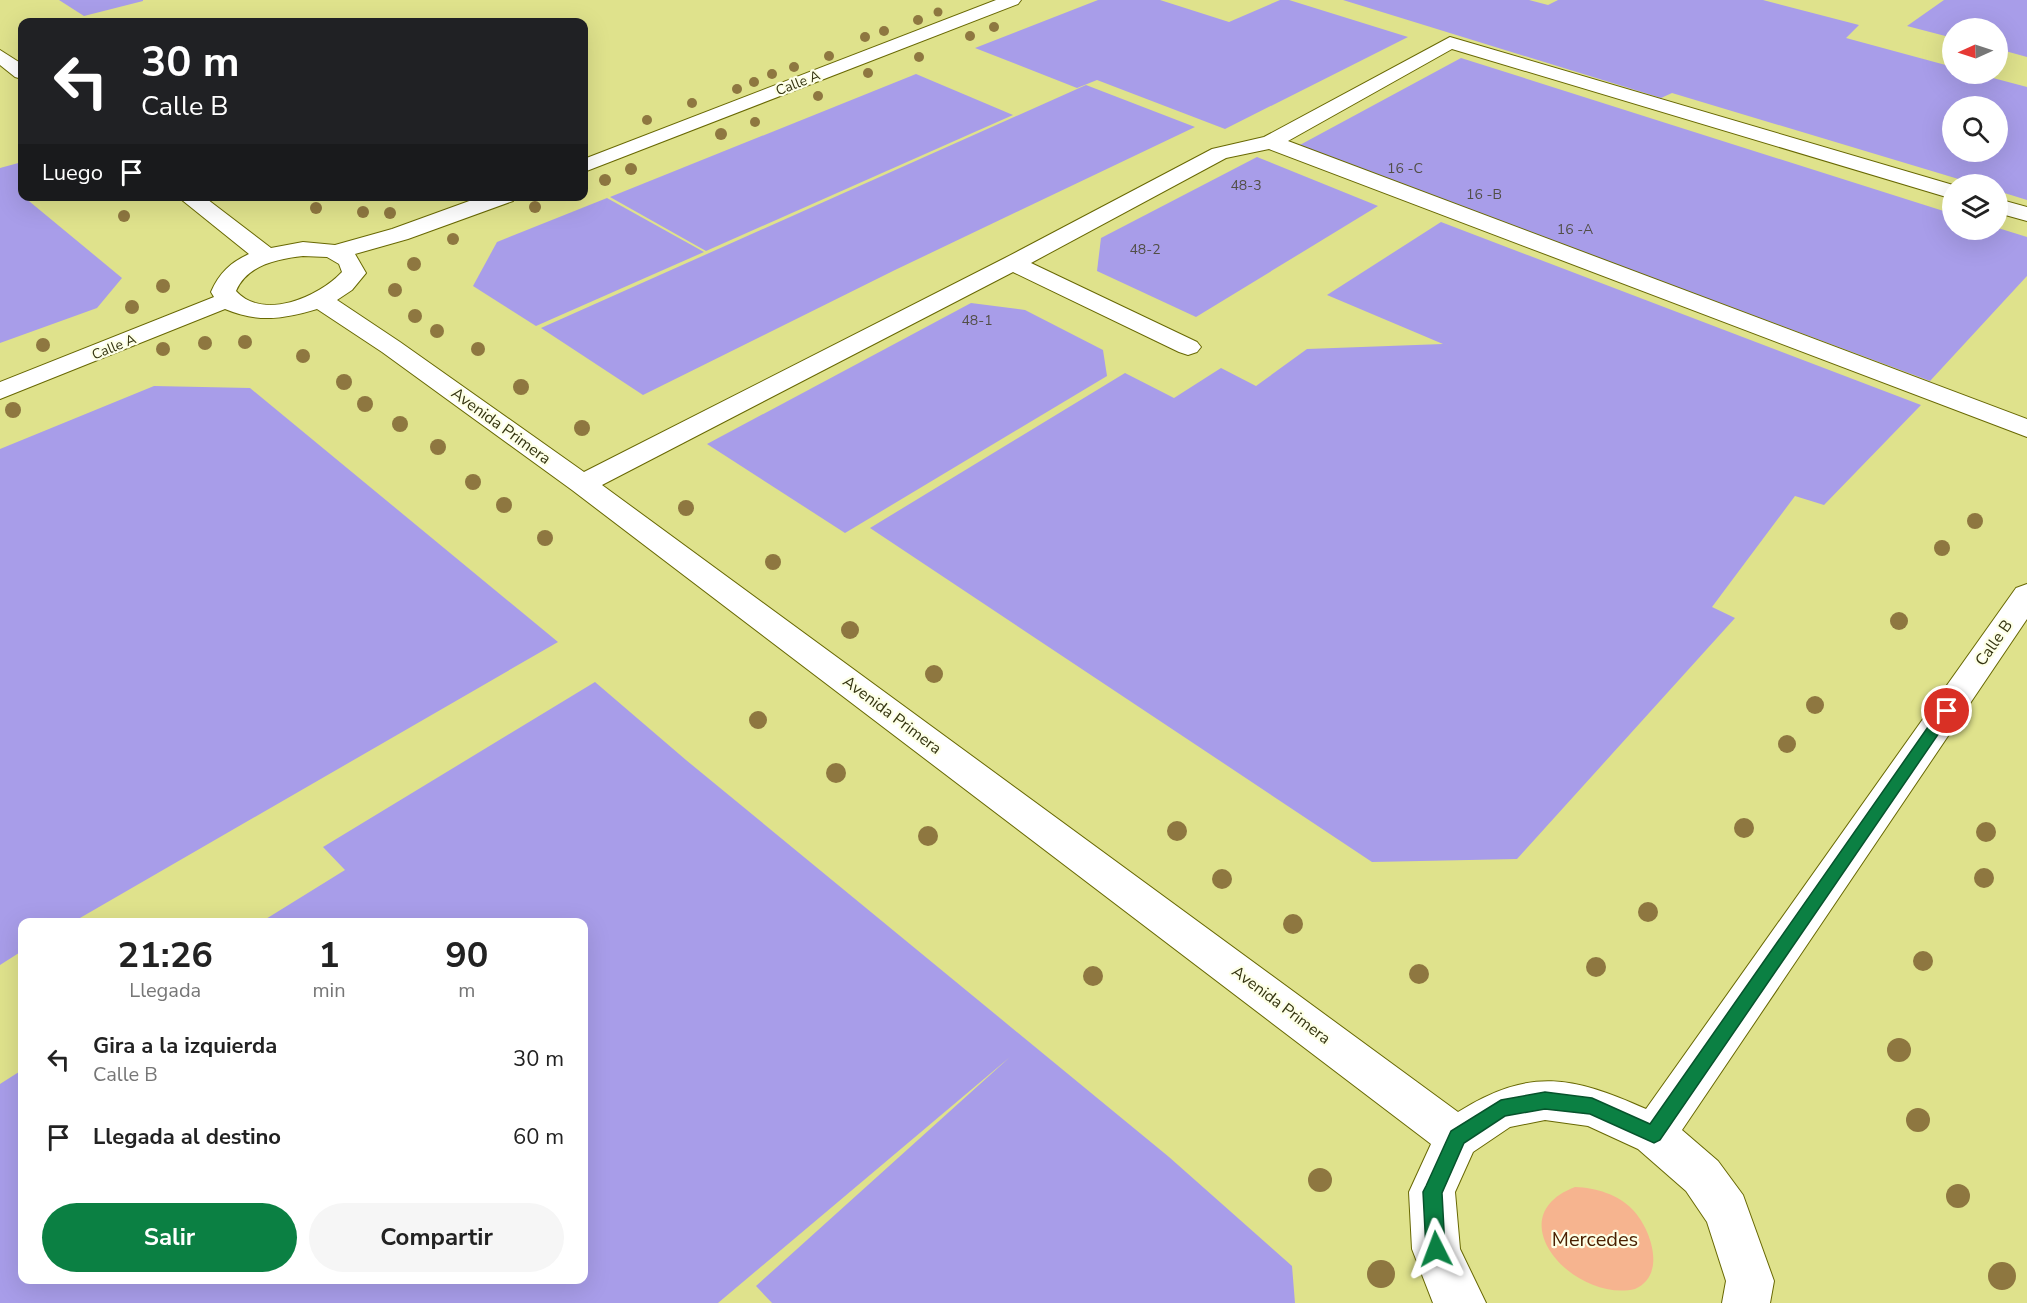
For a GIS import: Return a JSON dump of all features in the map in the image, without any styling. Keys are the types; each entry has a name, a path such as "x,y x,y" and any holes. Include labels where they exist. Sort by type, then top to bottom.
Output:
{"street":[{"name":"Calle A","path":"588,164 1012,0"},
{"path":"582,484 1013,263 1219,153 1271,142 1450,43 1942,189"},
{"path":"0,56 18,70"},
{"path":"1271,142 2027,429"},
{"path":"195,201 267,256"},
{"path":"335,252 400,234 491,201"},
{"path":"2008,209 2027,214"},
{"path":"303,249 335,252 347,257 353,264 354,273 336,292 321,300 294,309 266,312 242,309 227,300 223,292 230,277 249,263 267,256 303,249"},
{"path":"1013,263 1188,347"},
{"name":"Calle A","path":"0,391 227,300"},
{"name":"Avenida Primera","path":"321,300 392,347 582,484 1457,1137"},
{"name":"Calle B","path":"1654,1134 2027,595"},
{"path":"1462,1303 1454,1292 1436,1249 1432,1192 1457,1137 1501,1108 1545,1100 1592,1106 1654,1134 1702,1176 1727,1211 1750,1281 1746,1303"}],"green space":[{"name":"Mercedes","path":"1575,1187 1599,1190 1614,1196 1627,1204 1640,1218 1650,1240 1653,1263 1651,1273 1645,1282 1635,1289 1612,1290 1589,1283 1568,1271 1552,1254 1543,1236 1542,1218 1552,1201"}],"building":[{"path":"59,0 143,0 143,1 84,16"},
{"path":"1098,0 1160,0 1229,22 1280,0 1289,0 1408,37 1225,129 1097,80 1077,88 975,48"},
{"path":"1343,0 1529,0 1548,5 1558,0 1763,0 1859,25 1846,38 1942,64 1942,84 2008,84 2008,82 2027,87 2027,200 2008,194 2008,174 1942,174 1672,93 1661,98"},
{"path":"1944,0 2027,0 2027,57 2008,52 2008,18 1942,18 1942,35 1907,26"},
{"path":"1461,58 1942,211 1942,240 2008,240 2008,231 2027,237 2027,276 1930,381 1298,146"},
{"path":"916,74 1013,115 706,251 610,197"},
{"path":"1086,85 1195,127 895,270 643,395 541,328"},
{"path":"1257,157 1378,206 1196,317 1097,271 1101,238"},
{"path":"18,163 18,201 29,201 122,278 97,308 0,343 0,168"},
{"path":"607,198 704,252 536,326 473,286 497,242"},
{"path":"1441,222 1921,405 1824,505 1795,496 1712,607 1735,618 1517,859 1372,862 870,528 1125,373 1174,398 1221,368 1256,386 1307,349 1443,344 1327,295"},
{"path":"971,303 1025,310 1103,350 1107,376 845,533 707,444"},
{"path":"154,386 250,388 558,642 80,918 18,918 18,954 0,965 0,449"},
{"path":"595,682 686,760 1169,1157 1292,1266 1295,1303 772,1303 756,1286 1010,1057 718,1303 0,1303 0,1084 18,1073 18,1284 588,1284 588,918 267,918 345,870 323,847"}],"route":[{"path":"1436,1249 1432,1192 1457,1137 1501,1108 1545,1100 1592,1106 1654,1134 1947,711"}]}
